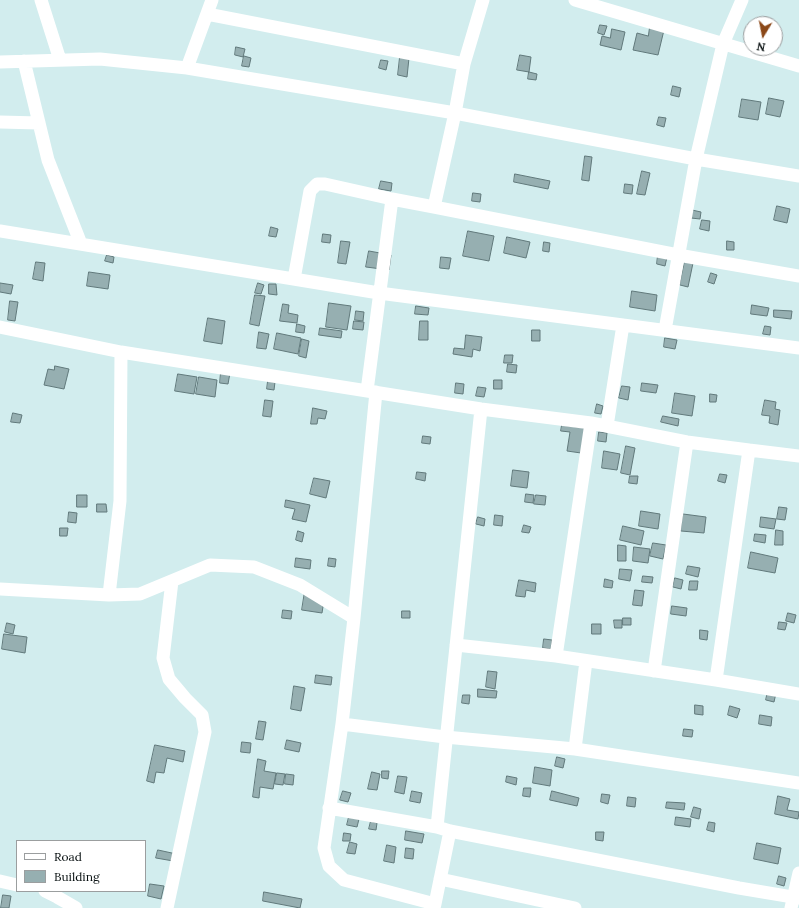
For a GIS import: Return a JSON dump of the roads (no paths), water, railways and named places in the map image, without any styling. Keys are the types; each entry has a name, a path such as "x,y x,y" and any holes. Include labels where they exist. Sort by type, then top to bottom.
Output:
{"street":[{"path":"41,0 60,60"},
{"path":"186,68 212,0"},
{"path":"434,207 455,113 464,64 483,0"},
{"path":"575,0 799,66"},
{"path":"665,330 696,159 723,44 742,0"},
{"path":"207,14 464,64"},
{"path":"0,62 100,59 186,68 455,113 696,159 799,176"},
{"path":"24,61 48,160 81,244"},
{"path":"0,122 39,123"},
{"path":"294,278 310,191 317,184 325,184 392,199 678,255 799,276"},
{"path":"392,199 379,293 354,618 342,724 324,848 329,866 344,880 435,906 450,831"},
{"path":"0,231 379,293 799,348"},
{"path":"607,426 623,325"},
{"path":"0,327 121,352 481,409 591,423 687,442 799,456"},
{"path":"109,595 120,502 121,352"},
{"path":"437,827 481,409"},
{"path":"556,656 591,423"},
{"path":"654,671 687,442"},
{"path":"716,680 749,450"},
{"path":"0,589 109,595 140,594 210,565 254,567 300,585 354,618"},
{"path":"167,908 204,732 202,715 169,679 163,658 172,581"},
{"path":"456,645 556,656 799,694"},
{"path":"575,749 586,661"},
{"path":"342,724 446,737 575,749 799,783"},
{"path":"329,808 437,827 450,831 732,887 794,901 799,873"},
{"path":"440,879 576,908"},
{"path":"0,881 16,885"},
{"path":"46,892 76,908"}]}
